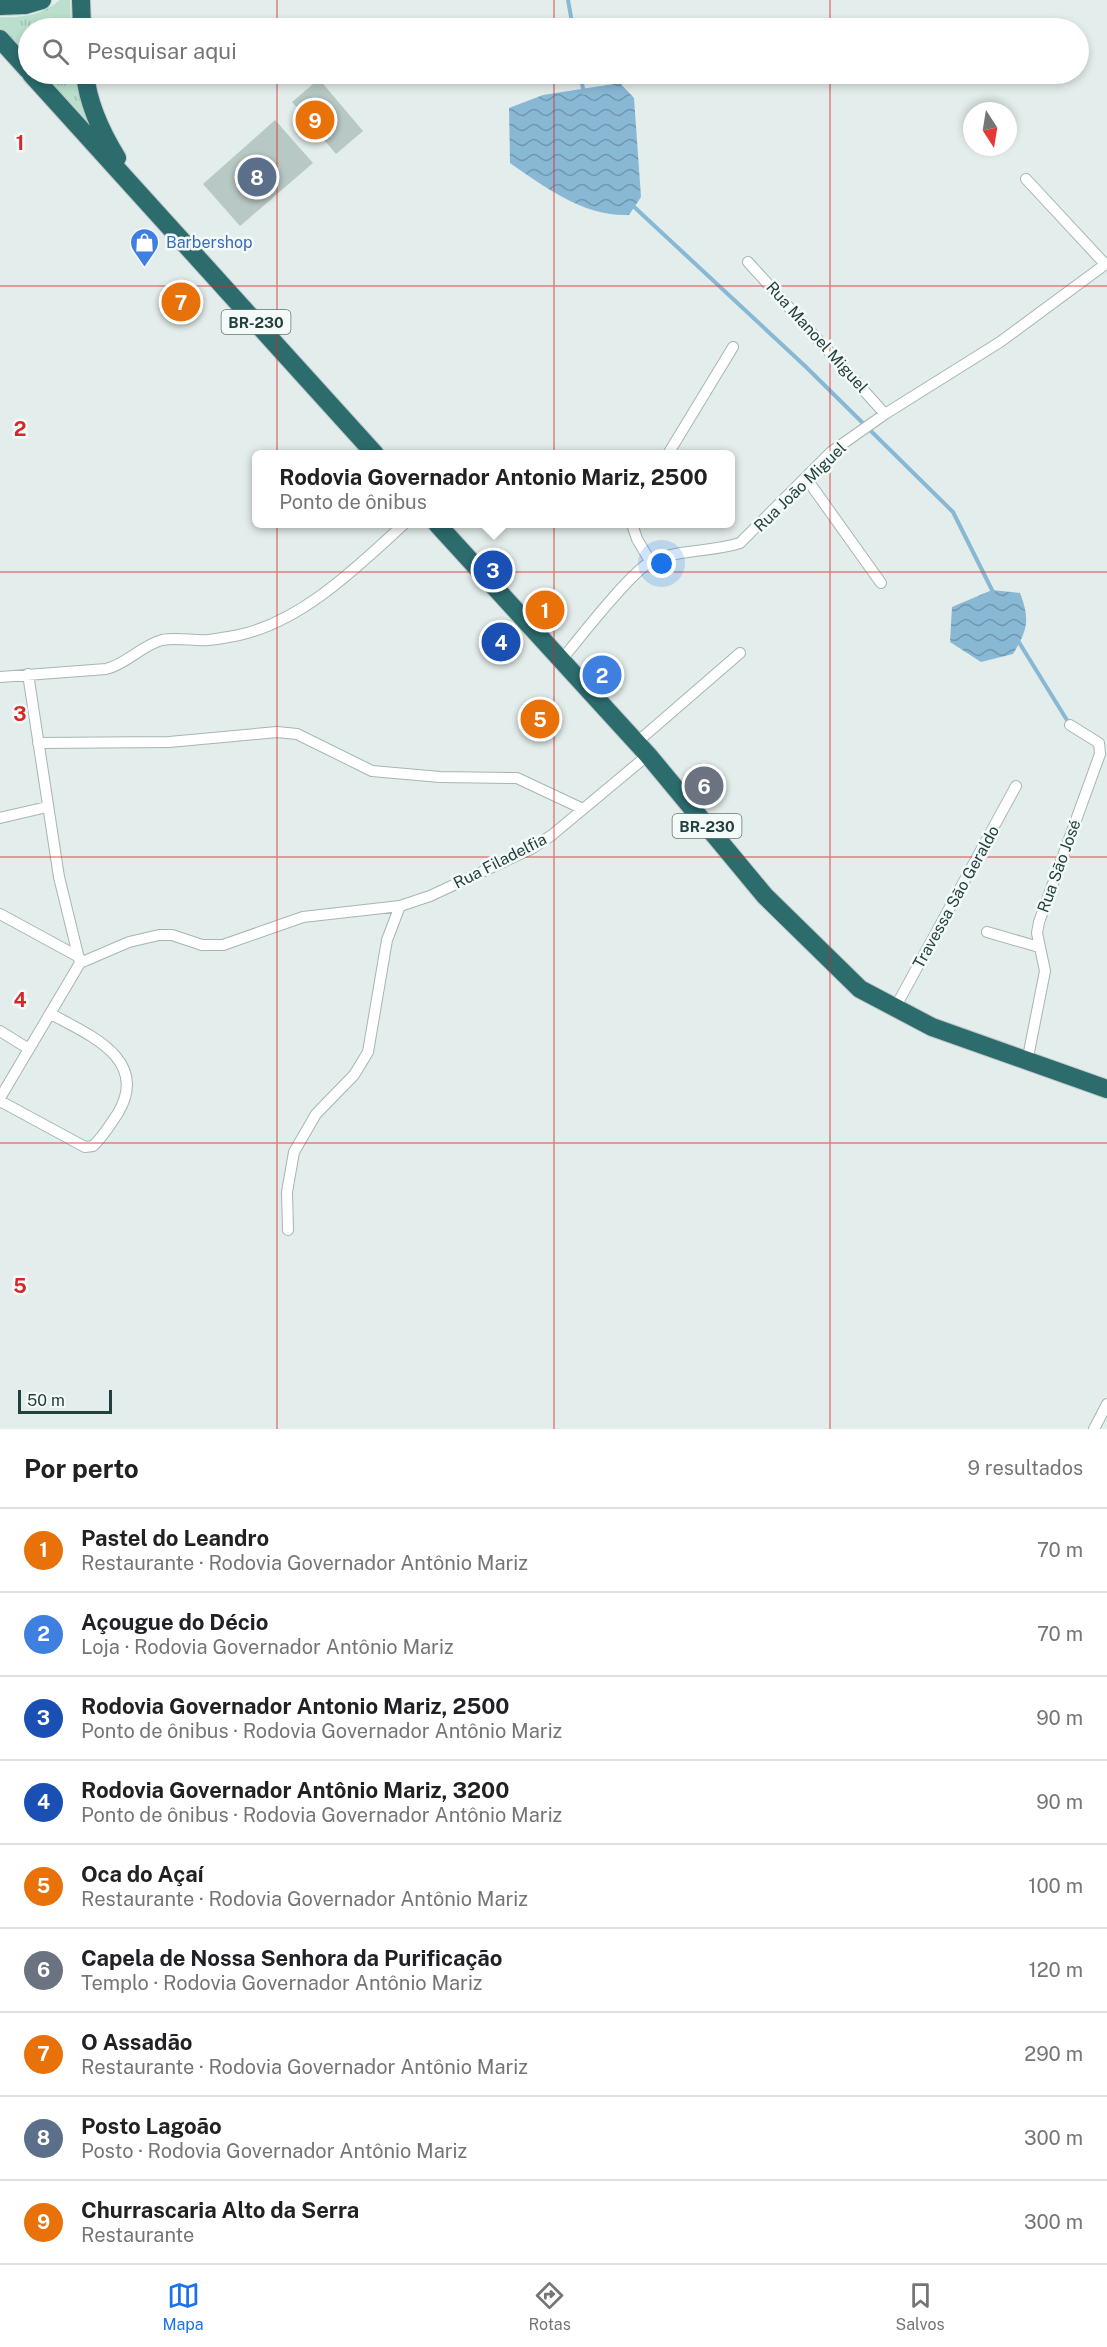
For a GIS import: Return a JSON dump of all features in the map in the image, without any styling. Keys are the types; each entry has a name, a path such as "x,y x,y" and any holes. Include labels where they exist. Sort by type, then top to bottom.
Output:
{"highway":[{"path":"0,6 25,5 42,0"},
{"path":"81,0 82,18"},
{"name":"BR-230","path":"0,39 18,59"},
{"name":"BR-230","path":"41,84 112,165 138,189 371,450"},
{"name":"BR-230","path":"87,84 91,104 103,135 138,189"},
{"name":"BR-230","path":"441,528 560,662 642,749 765,896 860,989 932,1027 1107,1089"}],"street":[{"path":"1026,179 1106,264"},
{"name":"Rua Manoel Miguel","path":"748,262 885,414"},
{"name":"Rua João Miguel","path":"560,662 611,601 650,561 678,552 728,547 740,543 831,452 885,414 1000,342 1106,264"},
{"path":"670,450 733,346"},
{"path":"806,478 881,583"},
{"path":"0,677 106,669 117,666 159,641 209,640 260,629 293,612 317,596 399,528"},
{"path":"633,528 650,561"},
{"name":"Rua Filadelfia","path":"80,960 129,942 159,935 172,935 202,945 215,946 237,941 303,917 400,906 466,880 531,849 583,809 740,652"},
{"path":"28,674 59,877 80,960 51,1014 0,1099 85,1147 93,1146 100,1140 125,1101 127,1080 113,1052 51,1014"},
{"name":"Rua São José","path":"1027,1062 1045,970 1037,933 1043,906 1100,754 1099,743 1070,726"},
{"path":"38,743 169,742 277,732 297,734 372,771 440,777 517,778 583,809"},
{"name":"Travessa São Geraldo","path":"895,1008 1016,786"},
{"path":"0,818 47,807"},
{"path":"288,1230 287,1192 294,1152 316,1114 354,1075 368,1052 387,939 400,906"},
{"path":"0,914 80,960"},
{"path":"987,932 1039,947"},
{"path":"0,1031 29,1049"},
{"path":"1094,1429 1107,1404"}],"green space":[{"path":"60,0 70,0 71,18 18,18 18,49 0,28 0,17 32,15"},
{"path":"49,84 79,84 92,132"}],"water":[{"path":"621,84 634,98 641,197 629,215 596,211 581,206 551,191 510,163 509,108 543,95"},
{"path":"992,590 1020,593 1026,624 1022,638 1013,654 981,662 950,642 952,607"}],"building":[{"path":"313,84 323,84 363,131 336,154 292,102"},
{"path":"275,120 313,163 240,226 203,184"}],"waterway":[{"path":"568,0 571,18"},
{"path":"582,84 584,93"},
{"path":"631,204 805,366 953,512 993,592"},
{"path":"1017,639 1070,725"}],"place":[{"name":"Churrascaria Alto da Serra","path":"315,120"},
{"name":"Posto Lagoão","path":"257,177"},
{"name":"Barbershop","path":"145,268"},
{"name":"O Assadão","path":"181,302"},
{"name":"Rodovia Governador Antonio Mariz, 2500","path":"493,570"},
{"name":"Pastel do Leandro","path":"545,610"},
{"name":"Rodovia Governador Antônio Mariz, 3200","path":"501,642"},
{"name":"Açougue do Décio","path":"602,675"},
{"name":"Oca do Açaí","path":"540,719"},
{"name":"Capela de Nossa Senhora da Purificação","path":"704,786"}]}
